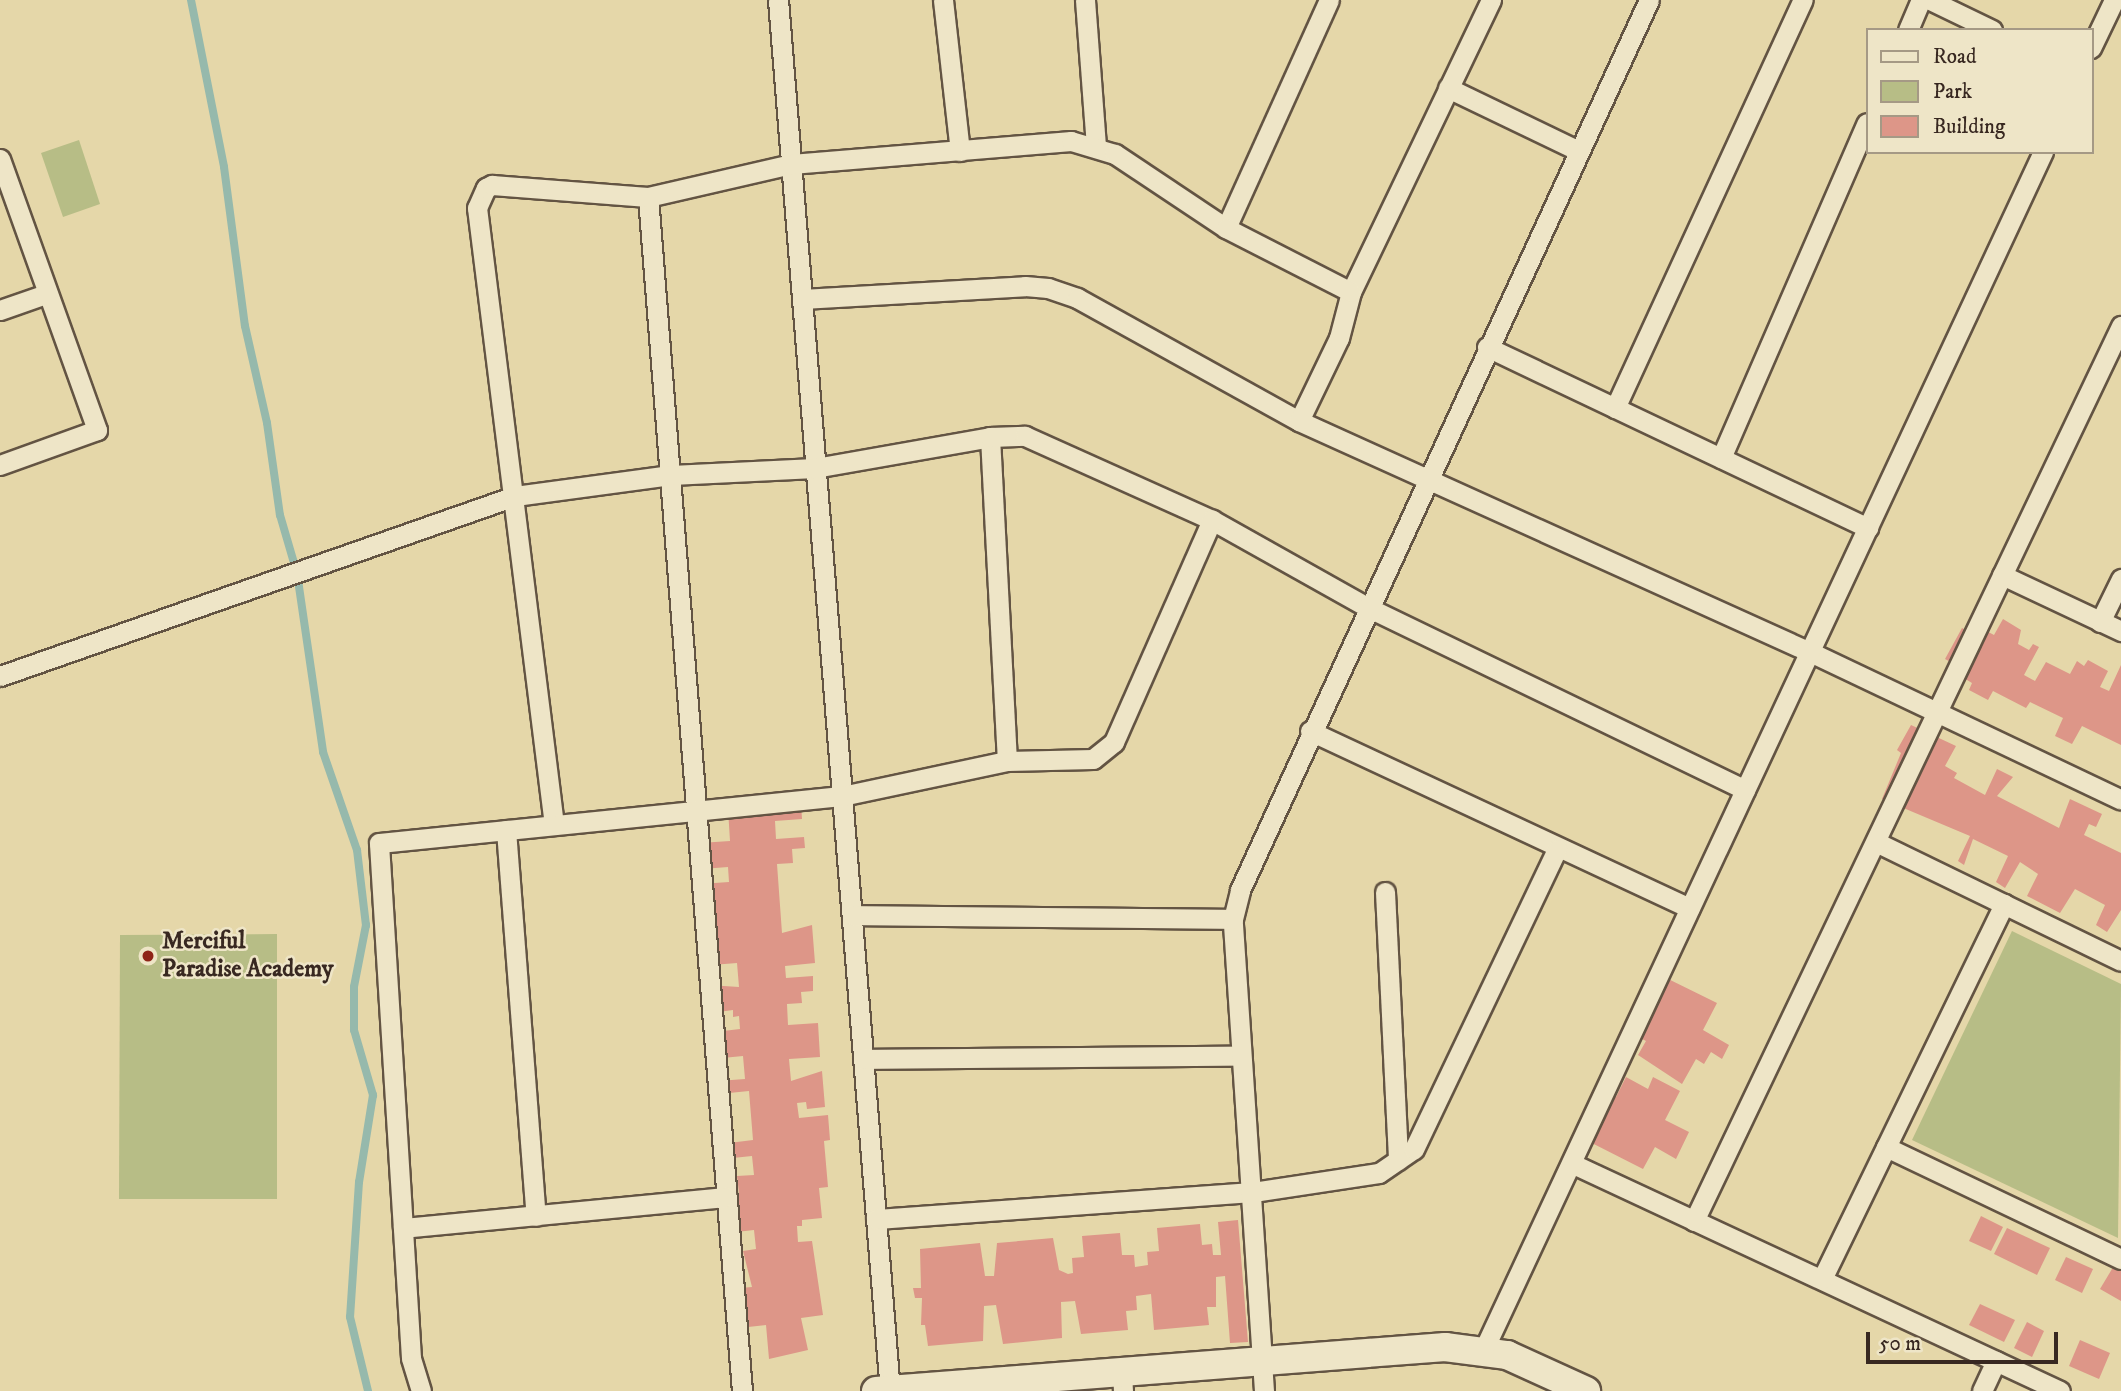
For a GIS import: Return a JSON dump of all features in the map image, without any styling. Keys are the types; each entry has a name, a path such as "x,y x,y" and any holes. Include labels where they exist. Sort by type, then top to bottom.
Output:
{"street":[{"path":"778,0 876,1219 885,1391 1122,1382 1264,1360 1445,1347 1485,1349 1525,1362 1586,1391"},
{"path":"943,0 960,152"},
{"path":"1085,0 1096,146"},
{"path":"1227,228 1329,0"},
{"path":"1298,421 1339,338 1351,292 1491,0"},
{"path":"1264,1391 1233,919 1250,859 1649,0"},
{"path":"1615,408 1803,0"},
{"path":"1909,28 1921,0"},
{"path":"1930,0 1988,28"},
{"path":"2093,44 2114,0"},
{"path":"1448,88 1579,151"},
{"path":"1721,458 1866,125"},
{"path":"554,825 478,196 492,184 648,197 791,164 1071,141 1096,146 1227,228 1351,292"},
{"path":"1485,1349 2042,154"},
{"path":"0,159 46,294 97,430 0,465"},
{"path":"648,197 742,1391"},
{"path":"802,299 1048,288 1077,298 1298,421 1810,652 2121,800"},
{"path":"0,310 46,294"},
{"path":"1694,1221 2121,326"},
{"path":"1488,348 1868,528"},
{"path":"0,676 515,496 671,475 815,468 990,437 1025,436 1212,520 1367,607 1745,789"},
{"path":"990,437 1007,761"},
{"path":"421,1391 411,1358 379,843 842,796 1007,761 1093,759 1105,753 1114,742 1212,520"},
{"path":"2002,575 2121,631"},
{"path":"2100,622 2121,579"},
{"path":"1310,732 1557,849 1690,908"},
{"path":"506,830 536,1216"},
{"path":"1876,842 2121,961"},
{"path":"876,1219 1253,1192 1379,1173 1414,1149 1557,849"},
{"path":"1385,892 1398,1160"},
{"path":"1822,1279 2004,904"},
{"path":"852,915 1233,919"},
{"path":"863,1059 1241,1056"},
{"path":"1886,1147 2121,1259"},
{"path":"1573,1164 2060,1391"},
{"path":"403,1228 727,1197"},
{"path":"1982,1391 1996,1361"}],"green space":[{"path":"79,140 100,204 63,217 41,153"},
{"path":"2012,931 2121,984 2118,1238 1912,1140"},
{"path":"277,934 277,1199 119,1199 120,935"}],"building":[{"path":"2003,619 2021,630 2018,644 2029,650 2033,644 2039,647 2024,675 2035,681 2046,662 2070,674 2077,661 2084,666 2088,660 2108,671 2100,687 2109,691 2121,665 2121,745 2082,726 2072,744 2055,736 2063,718 2030,702 2026,708 1993,691 1988,700 1969,690 1972,683 1954,672 1958,666 1945,659 1962,628 1973,634 1977,626 1994,635"},
{"path":"1911,725 1956,746 1945,766 1957,773 1954,778 1985,795 1997,769 2013,777 1997,796 2059,828 2070,799 2102,814 2096,827 2089,824 2084,835 2121,853 2121,910 2107,932 2096,925 2105,905 2075,889 2060,913 2027,896 2038,874 2020,862 2005,888 1996,882 2008,856 1973,839 1964,865 1958,861 1970,836 1882,799 1901,753 1897,750"},
{"path":"801,804 802,819 775,821 776,839 804,837 805,848 792,849 793,863 777,864 782,933 812,925 815,963 785,966 786,978 813,976 813,991 801,992 802,1003 787,1004 788,1025 818,1023 820,1057 789,1059 791,1081 822,1071 825,1107 807,1109 806,1102 797,1103 799,1118 828,1115 830,1140 824,1141 828,1187 819,1188 822,1218 802,1220 802,1226 797,1226 798,1242 812,1241 823,1315 801,1318 808,1350 769,1359 766,1325 748,1327 746,1306 741,1306 740,1288 752,1287 743,1251 756,1249 754,1230 736,1232 732,1194 739,1193 737,1176 754,1175 752,1156 723,1159 721,1144 753,1140 749,1091 719,1094 718,1081 745,1079 743,1056 712,1059 723,1031 740,1029 739,1016 733,1017 733,1010 711,1013 708,985 739,987 737,963 712,965 700,884 729,882 728,867 702,869 700,843 730,841 728,809"},
{"path":"1654,972 1717,1003 1703,1030 1729,1045 1722,1059 1711,1052 1704,1064 1696,1059 1682,1084 1638,1055 1646,1041 1623,1029 1648,981 1645,979"},
{"path":"1626,1077 1648,1089 1653,1077 1680,1091 1665,1120 1689,1132 1676,1159 1655,1147 1643,1169 1580,1137 1598,1087 1616,1097"},
{"path":"1981,1216 2003,1227 1991,1251 1969,1241"},
{"path":"1238,1220 1248,1342 1230,1343 1225,1276 1216,1277 1216,1307 1207,1307 1209,1325 1154,1330 1151,1294 1136,1296 1137,1310 1126,1311 1128,1330 1081,1334 1075,1301 1061,1302 1062,1338 1003,1344 996,1305 984,1306 983,1341 928,1346 925,1325 921,1325 922,1298 915,1298 913,1288 921,1288 920,1249 980,1243 985,1276 994,1276 997,1243 1053,1238 1059,1270 1068,1274 1073,1273 1072,1258 1084,1257 1082,1236 1120,1233 1122,1255 1134,1255 1135,1267 1148,1265 1147,1252 1159,1251 1157,1228 1200,1224 1202,1245 1212,1244 1213,1255 1221,1255 1218,1222"},
{"path":"2007,1228 2050,1248 2037,1275 1994,1254"},
{"path":"2066,1257 2093,1269 2082,1293 2055,1280"},
{"path":"2115,1264 2121,1268 2121,1301 2100,1289"},
{"path":"1980,1304 2015,1320 2004,1342 1969,1325"},
{"path":"2027,1322 2044,1331 2032,1357 2014,1348"},
{"path":"2080,1340 2110,1353 2099,1379 2069,1366"}],"waterway":[{"path":"191,0 224,167 245,326 267,423 280,515 297,573 323,752 357,850 366,925 354,987 354,1030 373,1095 359,1182 350,1317 368,1391"}],"place":[{"name":"Merciful Paradise Academy","path":"148,956"}]}
